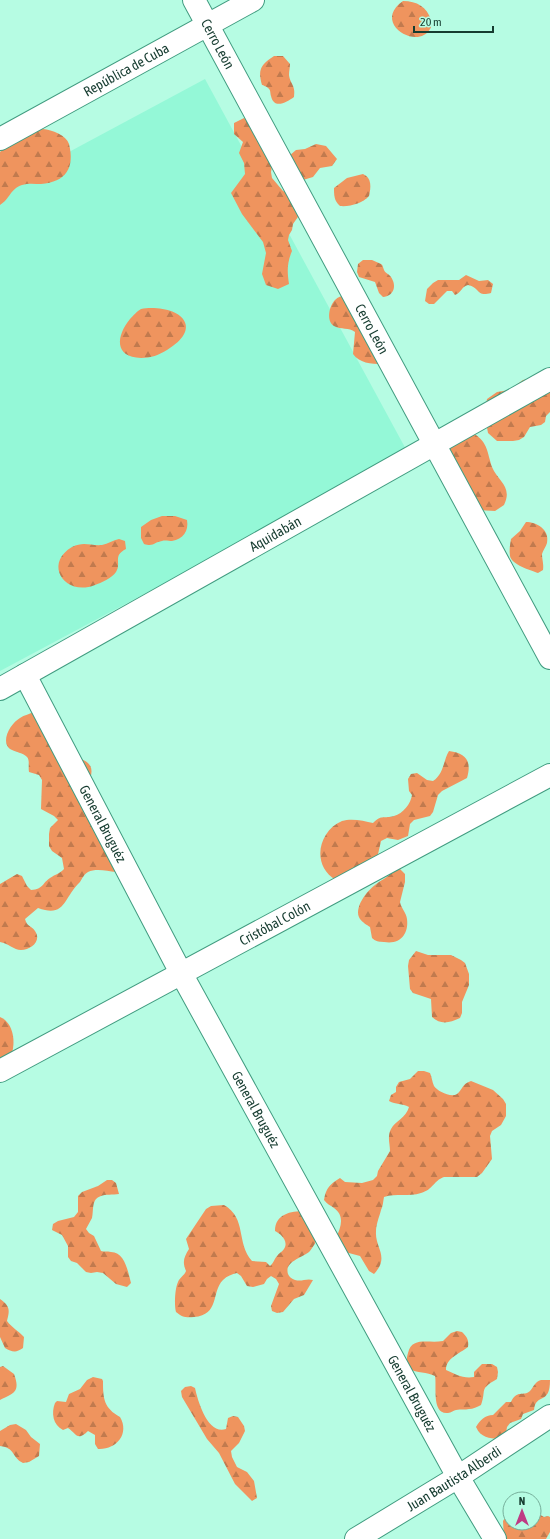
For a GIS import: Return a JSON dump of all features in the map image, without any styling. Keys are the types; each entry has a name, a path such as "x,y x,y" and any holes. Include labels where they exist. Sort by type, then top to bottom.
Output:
{"street":[{"name":"Cerro León","path":"194,0 550,658"},
{"name":"República de Cuba","path":"0,139 253,0"},
{"name":"Aquidabán","path":"0,689 550,379"},
{"name":"General Bruguéz","path":"25,675 181,973 458,1477 495,1539"},
{"name":"Cristóbal Colón","path":"0,1071 550,775"},
{"name":"Juan Bautista Alberdi","path":"356,1539 458,1477 550,1416"}],"shaded area":[{"path":"205,79 408,453 0,671 0,189"}],"green space":[{"path":"403,1 413,2 421,6 429,15 431,26 424,35 416,37 408,36 400,32 394,25 392,18 394,9"},
{"path":"274,56 283,56 290,64 289,75 294,87 294,97 281,104 275,103 271,96 270,90 262,85 260,75 263,65"},
{"path":"244,118 253,124 273,161 271,172 272,178 283,191 292,195 300,214 293,224 288,240 292,251 288,267 289,284 278,289 266,285 262,274 266,253 263,242 242,214 231,193 245,174 244,163 239,153 243,142 234,134 234,123"},
{"path":"43,129 50,130 65,138 69,144 71,160 67,172 62,177 50,183 22,185 15,189 0,205 0,152 6,146"},
{"path":"316,144 326,146 337,159 332,166 320,168 313,177 303,180 289,156 296,150 305,149"},
{"path":"363,174 369,180 369,196 356,204 340,206 335,200 334,188 347,178"},
{"path":"363,260 372,260 382,265 393,280 394,287 390,295 383,297 379,293 375,282 359,277 357,272 358,264"},
{"path":"466,275 479,281 488,280 493,284 491,293 483,294 472,286 468,285 455,295 452,291 447,291 434,304 429,304 425,301 427,289 433,283 438,280 459,280"},
{"path":"346,295 382,364 366,362 356,357 353,354 355,332 334,326 330,321 329,313 331,306 337,298"},
{"path":"143,308 163,309 180,316 186,327 184,335 178,342 167,350 155,356 141,358 132,357 122,350 120,339 122,332 130,319 137,312"},
{"path":"541,376 550,378 550,412 546,416 545,422 541,425 530,427 524,437 519,440 497,441 488,433 486,422 487,399 497,392 509,390 523,380"},
{"path":"473,433 482,440 488,452 492,467 506,489 507,493 504,505 495,511 477,510 448,447"},
{"path":"162,516 175,516 187,520 186,531 176,540 163,541 150,545 144,544 141,538 141,527 151,520"},
{"path":"526,522 534,523 541,527 547,538 547,543 542,554 543,570 538,573 518,565 511,559 510,556 511,539 520,531"},
{"path":"119,539 125,541 126,549 119,554 118,569 116,572 103,582 84,588 75,587 67,583 61,577 59,562 63,554 72,547 84,544 102,545"},
{"path":"34,712 60,720 64,725 71,756 84,760 90,766 91,774 87,787 121,834 122,841 116,872 98,870 88,872 74,888 63,905 59,908 47,910 38,908 25,919 34,929 37,938 32,947 21,950 0,942 0,884 17,874 22,876 27,886 31,890 41,887 47,880 64,869 62,858 52,851 49,846 50,828 58,820 41,809 42,780 39,775 29,772 28,758 24,754 10,749 7,746 6,741 8,732 13,724 22,717"},
{"path":"449,751 460,754 466,759 469,767 467,778 442,791 438,795 433,812 430,816 414,820 410,824 408,836 398,840 387,838 381,841 376,863 336,880 328,874 323,866 321,858 323,840 327,832 342,821 358,820 373,823 381,818 397,815 406,808 411,798 412,795 409,791 408,779 411,774 417,773 427,780 433,781 439,775"},
{"path":"394,869 400,869 405,874 405,882 400,902 406,917 407,924 405,934 395,942 379,942 372,938 370,927 360,919 358,910 368,891 388,876"},
{"path":"416,951 428,955 451,955 465,963 469,974 469,985 462,1002 462,1013 460,1018 445,1022 435,1020 432,1017 431,999 413,993 410,989 408,966 409,960"},
{"path":"0,1017 5,1020 13,1034 13,1051 11,1056 0,1060"},
{"path":"418,1071 430,1073 433,1084 436,1088 448,1095 457,1094 464,1085 471,1081 493,1090 503,1099 506,1104 506,1116 501,1125 492,1131 490,1136 492,1159 482,1173 477,1177 444,1177 429,1189 421,1193 384,1197 376,1229 376,1238 381,1253 381,1263 374,1274 369,1271 360,1256 345,1252 336,1238 341,1222 340,1215 324,1200 329,1187 340,1178 345,1182 362,1183 373,1180 377,1176 378,1171 390,1151 389,1137 391,1129 408,1111 409,1107 389,1101 391,1095 396,1092 396,1087 399,1082 410,1079"},
{"path":"107,1180 112,1180 116,1183 119,1194 103,1195 98,1197 94,1202 92,1218 86,1229 94,1236 101,1251 116,1253 123,1259 131,1283 127,1287 116,1284 103,1273 86,1272 77,1263 71,1261 68,1257 68,1246 62,1235 52,1230 53,1224 58,1221 74,1217 78,1212 78,1196 82,1192 98,1186"},
{"path":"224,1205 231,1210 236,1217 244,1246 252,1261 266,1262 270,1266 283,1250 286,1243 284,1238 275,1231 278,1221 281,1217 289,1213 304,1211 318,1237 310,1251 291,1263 288,1274 295,1280 313,1280 304,1295 294,1299 283,1312 277,1313 272,1311 271,1306 279,1284 276,1279 271,1276 264,1284 253,1287 247,1286 241,1276 237,1273 226,1277 219,1285 214,1302 208,1312 202,1315 189,1317 182,1316 176,1312 175,1301 177,1285 186,1271 184,1260 189,1249 186,1239 206,1209 211,1206"},
{"path":"0,1299 8,1308 9,1314 7,1321 24,1337 23,1348 18,1351 12,1351 5,1348 0,1337"},
{"path":"457,1331 462,1332 466,1337 468,1340 468,1347 448,1362 446,1370 463,1377 474,1377 474,1372 482,1364 492,1364 497,1367 498,1372 497,1379 485,1388 481,1405 472,1409 455,1410 449,1413 443,1412 437,1405 435,1376 409,1369 407,1355 413,1344 443,1341 451,1333"},
{"path":"3,1366 14,1374 17,1385 12,1394 0,1400 0,1367"},
{"path":"93,1377 102,1379 104,1398 111,1410 120,1417 123,1423 120,1440 116,1444 105,1449 98,1449 95,1444 95,1435 88,1431 81,1436 77,1436 68,1428 63,1430 55,1422 53,1415 55,1403 57,1401 66,1402 69,1394 80,1389 87,1380"},
{"path":"541,1380 550,1380 548,1393 537,1401 534,1410 523,1414 521,1419 510,1423 507,1427 506,1433 499,1439 489,1438 478,1431 476,1427 483,1418 493,1415 506,1402 511,1402 518,1394 527,1393 536,1383"},
{"path":"191,1386 195,1388 201,1409 214,1427 220,1430 226,1429 228,1418 233,1416 238,1417 244,1426 245,1431 239,1443 231,1451 237,1467 247,1472 254,1481 257,1498 252,1501 235,1484 219,1453 207,1439 182,1397 181,1391 185,1387"},
{"path":"16,1424 26,1430 31,1437 40,1444 39,1456 29,1462 23,1463 19,1461 9,1449 0,1446 0,1431 10,1425"},
{"path":"542,1516 550,1517 550,1532 546,1539 504,1539 504,1531 542,1531"}]}
